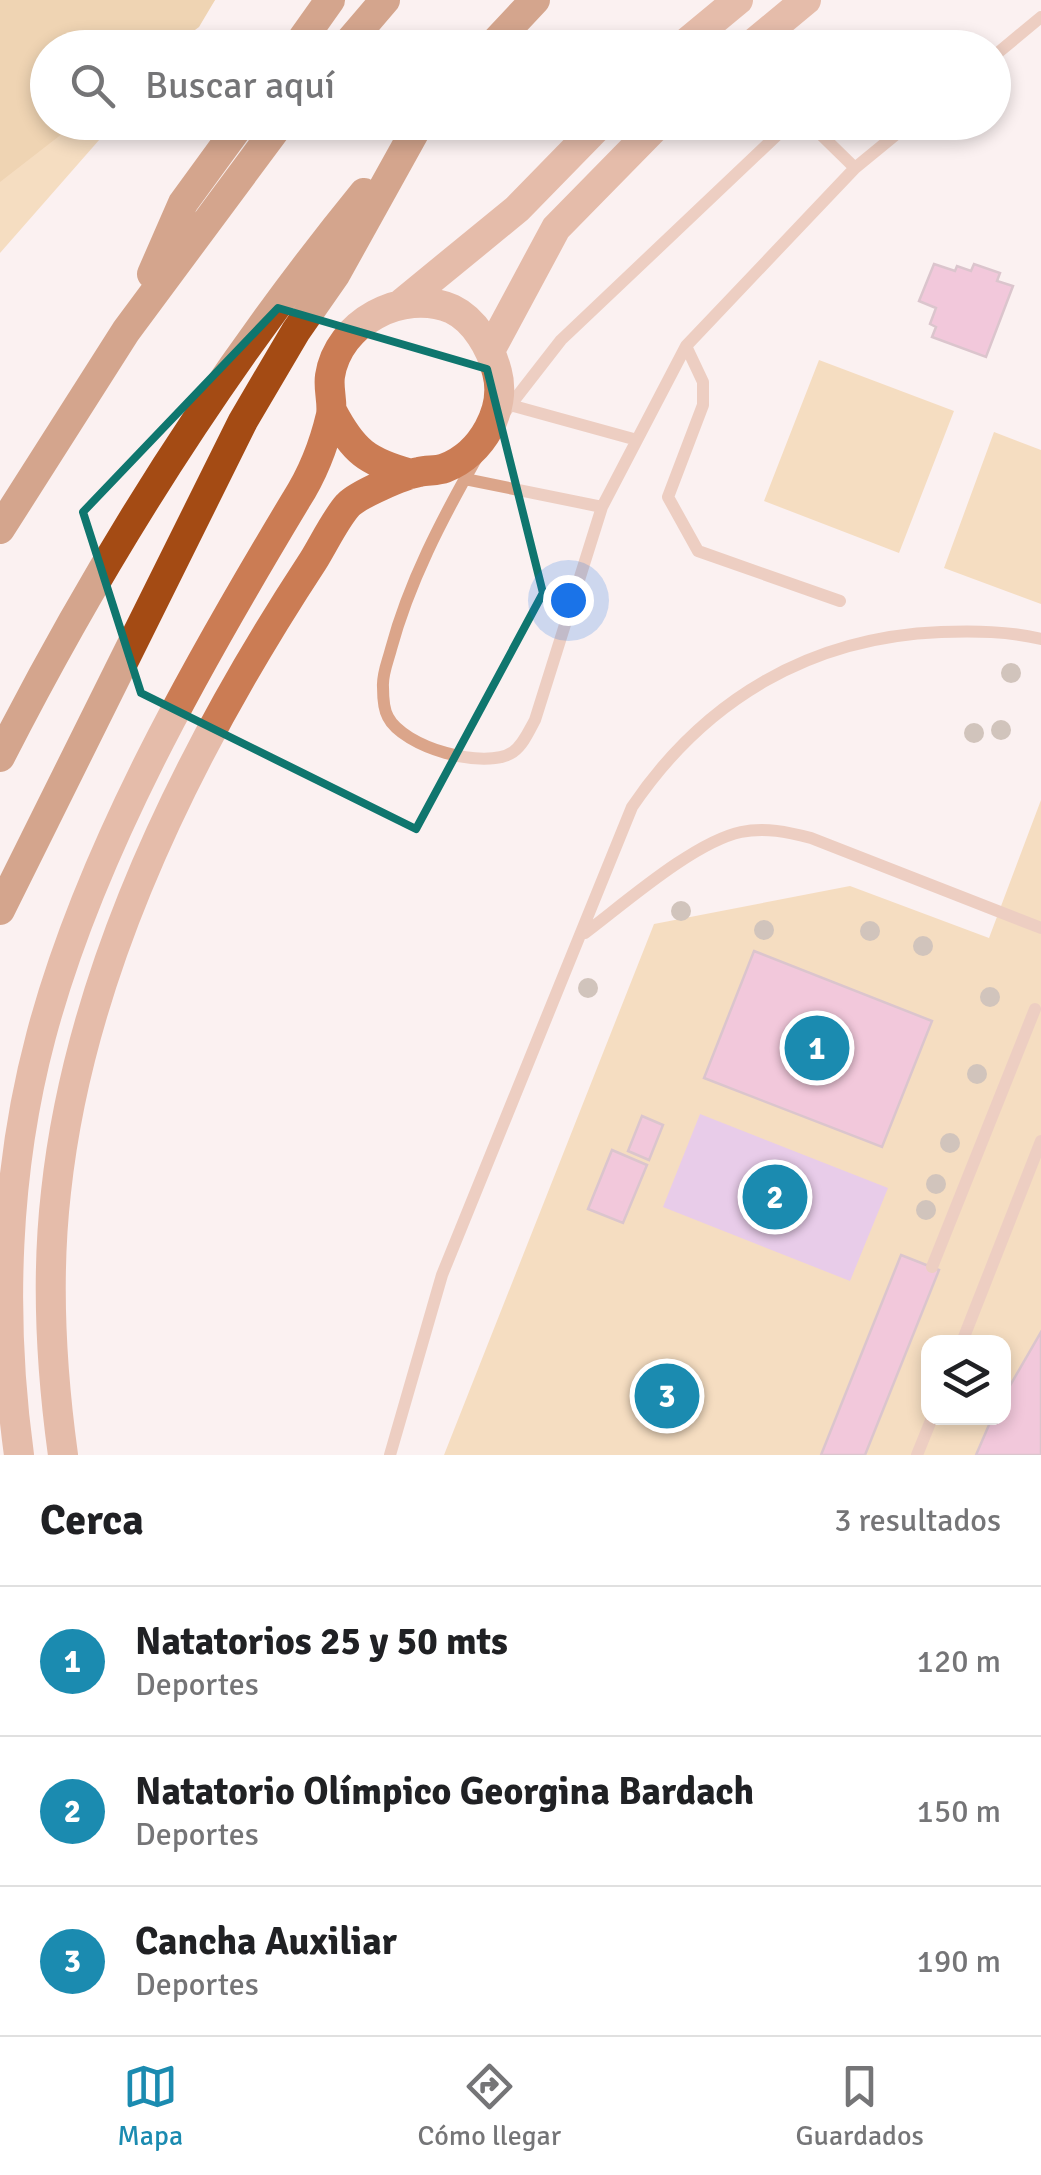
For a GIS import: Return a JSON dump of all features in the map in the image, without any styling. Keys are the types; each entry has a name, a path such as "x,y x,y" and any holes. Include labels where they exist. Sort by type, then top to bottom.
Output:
{"highway":[{"path":"309,30 330,0"},
{"path":"359,30 385,0"},
{"path":"507,30 535,0"},
{"path":"126,331 182,203 229,140"},
{"path":"0,530 126,331 268,140"},
{"path":"0,757 87,595 197,420 298,278 408,140"},
{"path":"0,910 260,390 335,276 411,140"},
{"path":"0,506 43,459"}],"street":[{"path":"702,30 738,0"},
{"path":"770,30 806,0"},
{"path":"20,1455 8,1334 10,1233 22,1122 41,1037 98,872 180,704 239,595 313,473 332,411 330,376 343,342 368,317 401,304 517,209 584,140"},
{"path":"491,349 556,228 642,140"},
{"path":"63,1455 52,1331 55,1193 72,1096 91,1020 113,956 195,760 266,632 349,503 410,474 446,468 475,448 494,418 500,384 491,349 454,310 401,304"},
{"path":"332,411 348,442 376,464 410,474"}],"lane":[{"path":"1011,42 1041,17"},
{"path":"771,140 560,340 510,405 442,518 398,624 382,682 387,716 402,733 424,748 482,759 512,754 526,738 602,507 686,346 854,168 889,140"},
{"path":"826,140 854,168"},
{"path":"686,346 703,382 703,405 668,497 698,551 840,601"},
{"path":"510,405 637,440"},
{"path":"465,479 602,507"},
{"path":"390,1455 442,1274 632,806 678,746 736,698 807,660 886,637 961,631 1041,639"},
{"path":"582,934 692,854 725,837 762,830 810,838 1041,928"},
{"path":"932,1267 1035,1009"},
{"path":"965,1335 1041,1141"},
{"path":"917,1455 929,1425"}],"highlighted area":[{"path":"278,308 487,369 543,593 416,829 141,693 83,512"}],"shaded area":[{"path":"0,0 215,0 193,30 30,30 30,140 99,140 0,253"},
{"path":"0,0 215,0 195,30 30,30 30,140 54,140 0,182"},
{"path":"819,360 954,411 899,553 764,501"},
{"path":"994,432 1041,450 1041,604 944,568"},
{"path":"1041,800 1041,1455 444,1455 654,924 850,886 989,938"},
{"path":"700,1114 888,1188 850,1281 663,1207"}],"building":[{"path":"934,264 971,271 974,264 1000,273 997,281 1013,286 986,357 932,337 936,327 930,324 936,308 919,301"},
{"path":"754,951 932,1021 882,1147 704,1078"},
{"path":"642,1116 663,1125 649,1160 628,1151"},
{"path":"612,1150 647,1165 623,1223 588,1209"},
{"path":"901,1255 939,1270 865,1455 821,1455"},
{"path":"1041,1332 1041,1455 976,1455 989,1425 1011,1425 1011,1384"}],"place":[{"name":"Natatorios 25 y 50 mts","path":"817,1048"},
{"name":"Natatorio Olímpico Georgina Bardach","path":"775,1197"},
{"name":"Cancha Auxiliar","path":"667,1396"}]}
